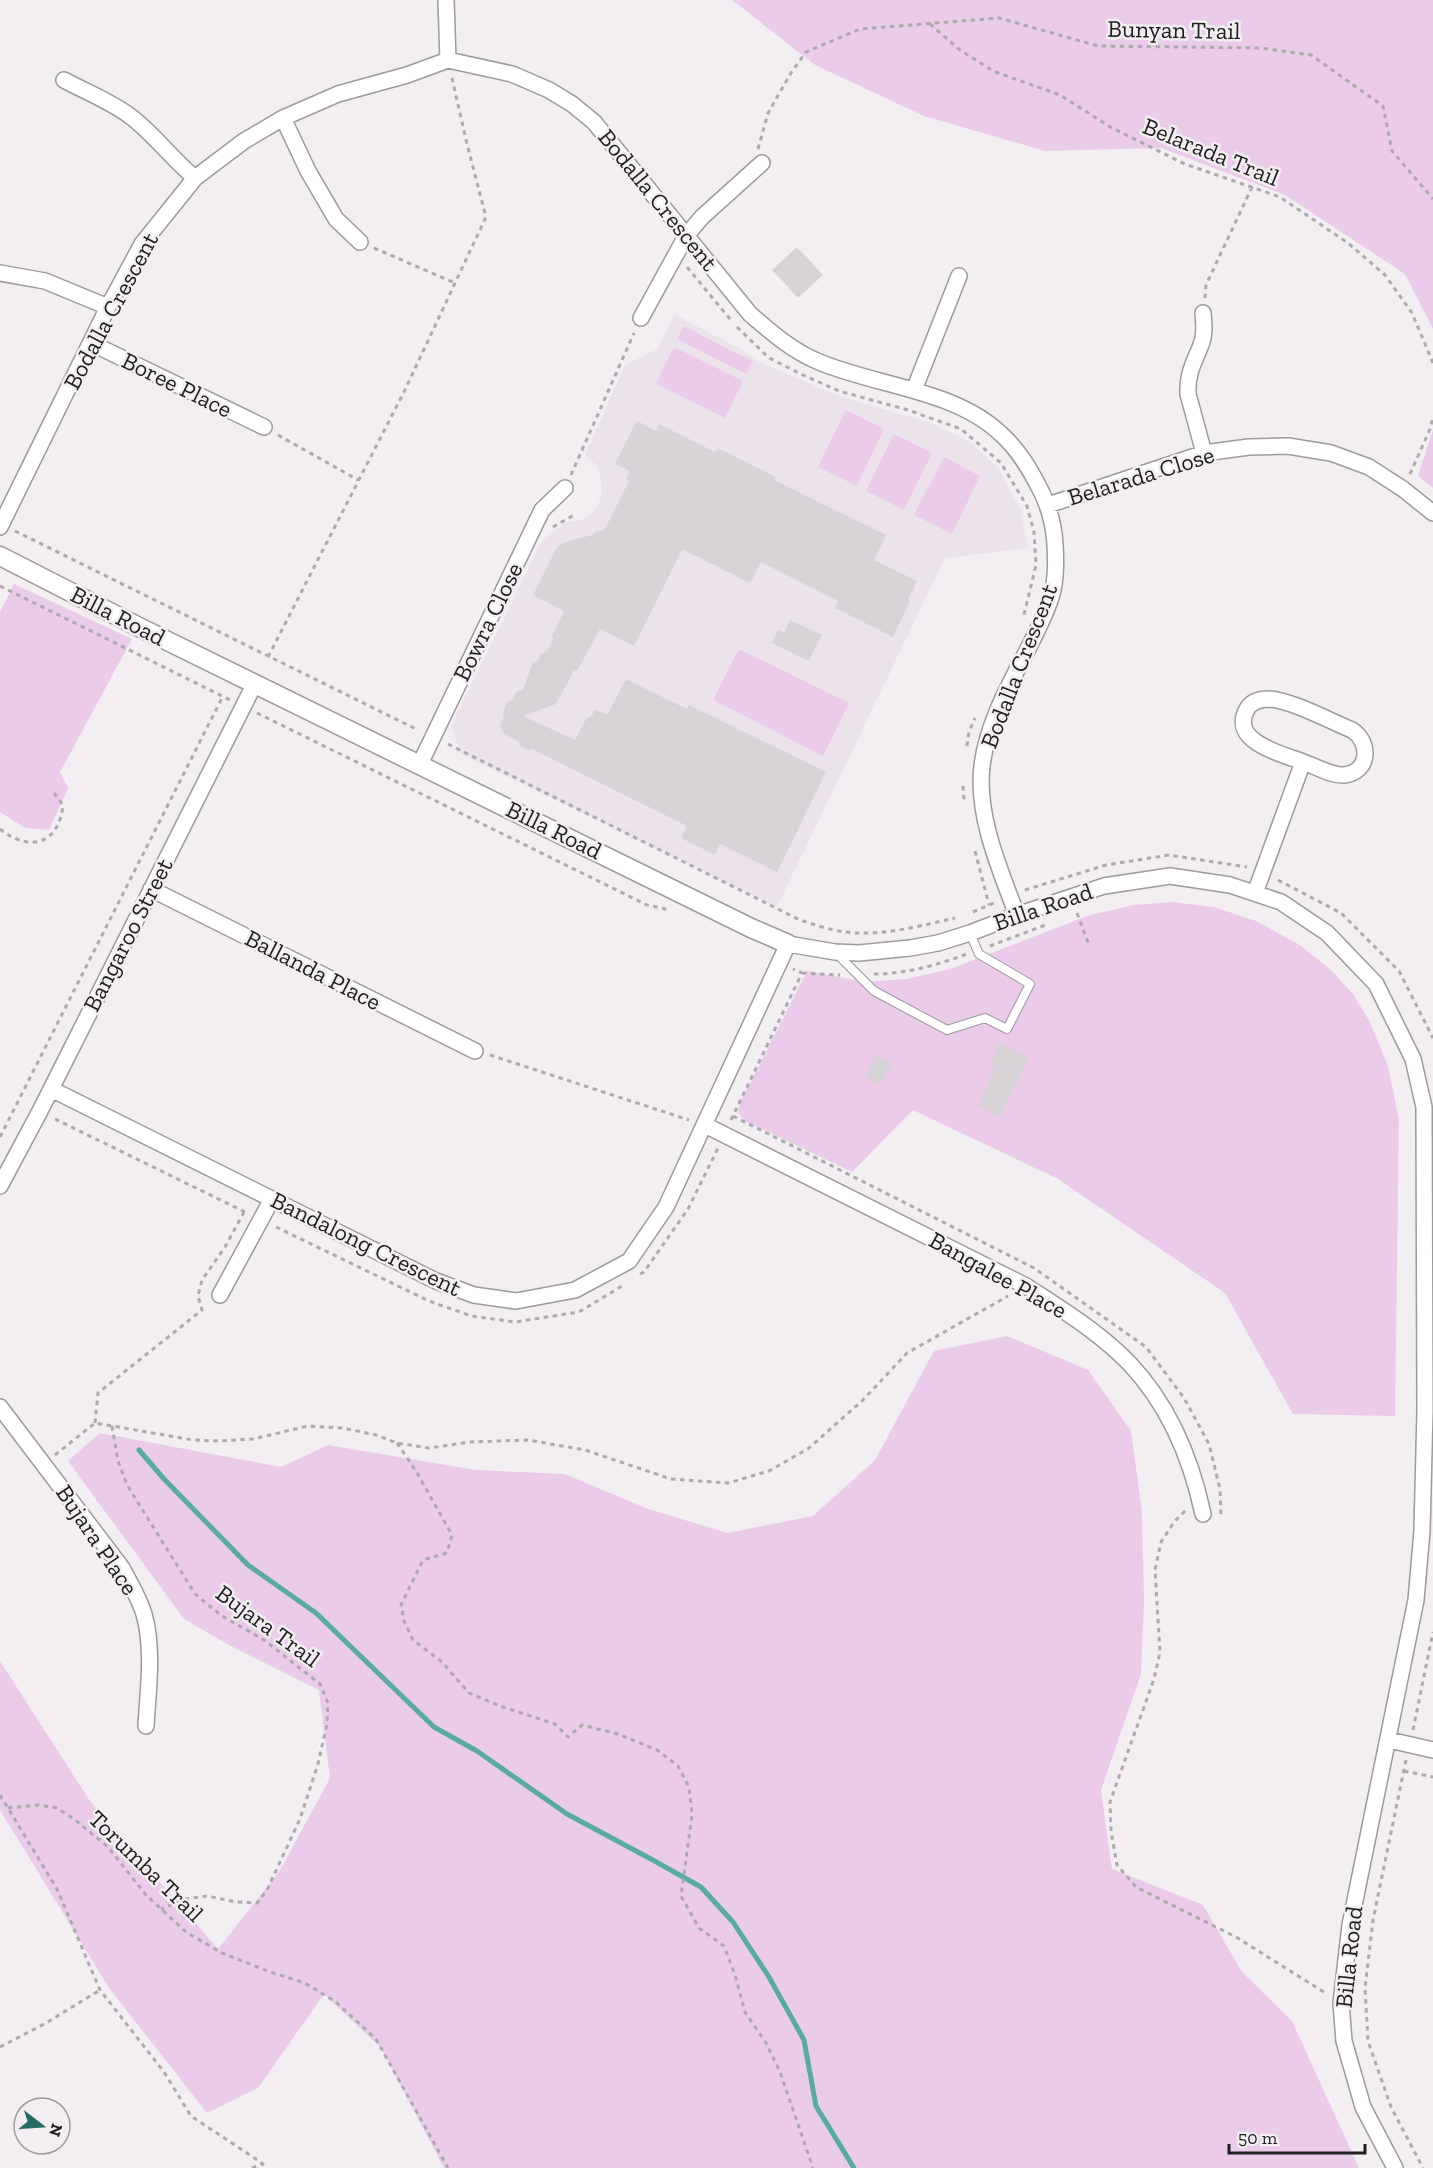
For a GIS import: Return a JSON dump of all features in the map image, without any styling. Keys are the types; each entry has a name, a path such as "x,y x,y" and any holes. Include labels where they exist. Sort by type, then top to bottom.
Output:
{"street":[{"path":"446,0 448,60"},
{"name":"Bodalla Crescent","path":"1,526 108,307 142,244 195,178 244,141 283,118 338,94 407,75 448,60 512,74 549,90 572,104 594,122 750,314 780,340 821,363 848,373 914,390 972,412 999,432 1015,448 1031,471 1048,505 1054,537 1056,565 1053,589 1042,620 987,737 981,792 994,854 1017,915"},
{"path":"64,80 112,104 132,117 176,163 195,178"},
{"path":"283,118 308,171 336,219 360,242"},
{"path":"641,318 686,236 759,165"},
{"path":"0,273 45,280 108,307"},
{"path":"914,390 959,276"},
{"path":"1203,313 1202,341 1188,378 1188,394 1204,453"},
{"name":"Boree Place","path":"91,343 264,427"},
{"name":"Belarada Close","path":"1048,505 1204,453 1249,447 1288,446 1331,453 1369,467 1403,489 1433,513"},
{"name":"Bowra Close","path":"420,764 542,510 565,488"},
{"name":"Billa Road","path":"0,556 137,626 751,928 788,944 835,952 859,953 910,948 938,943 970,933 1104,886 1170,876 1230,885 1281,903 1327,933 1376,984 1413,1059 1424,1107 1429,1282 1422,1531 1416,1600 1350,1925 1341,2002 1344,2041 1363,2107 1395,2168"},
{"name":"Bangaroo Street","path":"0,1186 255,683"},
{"path":"1269,699 1285,702 1352,730 1359,734 1365,745 1366,756 1362,766 1353,772 1342,775 1304,762 1268,749 1254,740 1245,731 1242,720 1247,707 1255,701 1269,699"},
{"path":"1255,893 1304,762"},
{"name":"Ballanda Place","path":"151,889 475,1051"},
{"name":"Bandalong Crescent","path":"51,1089 436,1281 474,1295 516,1301 575,1290 629,1261 666,1207 788,944"},
{"name":"Bangalee Place","path":"705,1125 1026,1286 1075,1317 1129,1363 1166,1412 1189,1458 1203,1514"},
{"path":"220,1294 272,1199"},
{"name":"Bujara Place","path":"0,1407 122,1568 136,1593 144,1614 148,1635 146,1726"},
{"path":"1389,1740 1433,1750"}],"lane":[{"path":"835,952 874,991 946,1030 985,1018 1006,1029 1030,984 979,954 970,933"}],"path":[{"name":"Bunyan Trail","path":"759,165 757,152 768,113 790,72 806,52 860,29 999,18 1098,46 1261,48 1311,55 1383,106 1392,151 1433,199"},
{"name":"Belarada Trail","path":"930,24 960,50 993,71 1060,95 1112,128 1185,164 1280,196 1348,243 1385,275 1412,313 1433,363"},
{"path":"268,657 404,392 486,217 466,144 448,60"},
{"path":"1203,313 1206,285 1252,187"},
{"path":"360,242 455,283"},
{"path":"676,254 737,327 769,358 839,391 908,410 961,429 987,448 1001,463 1027,506 1034,532 1036,565 1025,614 1020,625"},
{"path":"565,488 641,318"},
{"path":"1403,489 1430,429 1433,417"},
{"path":"264,427 358,480"},
{"path":"1,526 433,737 800,920 824,928 858,933 909,928 960,918"},
{"path":"0,586 647,905 678,914"},
{"path":"0,1137 223,696"},
{"path":"966,754 969,732 979,710"},
{"path":"963,783 965,804"},
{"path":"0,829 20,841 38,842 53,835 62,821 63,805 54,793"},
{"path":"974,850 990,905"},
{"path":"970,914 1009,895 1106,865 1169,855 1245,866 1341,913 1399,971 1433,1038"},
{"path":"635,1278 644,1272 688,1209 802,973 778,963"},
{"path":"475,1051 705,1125"},
{"path":"40,1111 429,1301 471,1316 515,1322 579,1312 625,1283"},
{"path":"95,1424 98,1394 202,1310 198,1296 202,1280 225,1247 244,1212"},
{"path":"44,1463 95,1424 218,1442 253,1439 308,1426 343,1428 376,1435 397,1443 429,1448 470,1442 528,1440 585,1450 671,1479 728,1483 769,1471 809,1448 863,1400 907,1353 1026,1286"},
{"name":"Bujara Trail","path":"112,1426 118,1461 127,1485 195,1594 222,1616 264,1640 320,1684 328,1703 327,1724 318,1764 300,1819 267,1890 257,1903 236,1902 207,1896 185,1899 161,1909"},
{"path":"397,1443 416,1471 452,1535 447,1552 423,1560 401,1605 404,1621 413,1640 442,1662 469,1693 555,1724 568,1737 582,1725 618,1734 657,1750 678,1766 689,1787 692,1815 681,1896 699,1928 724,1946 735,1975 744,2012 766,2043 780,2072 813,2168"},
{"path":"1199,1497 1174,1522 1161,1542 1155,1570 1160,1652 1154,1679 1110,1802 1111,1831 1118,1865 1136,1887 1236,1937 1341,2002"},
{"path":"1423,2168 1391,2107 1368,2042 1365,1988 1374,1920 1433,1632"},
{"path":"1404,1771 1433,1777"},
{"path":"0,1795 57,1889 100,1990 164,2072 191,2116 262,2163 265,2168"},
{"name":"Torumba Trail","path":"8,1808 39,1805 57,1808 108,1847 146,1895 186,1932 222,1953 305,1983 336,2002 376,2039 448,2168"},
{"path":"0,2047 46,2023 100,1990"},
{"path":"252,2168 262,2163"}],"shaded area":[{"path":"732,0 1433,0 1433,329 1405,274 1285,195 1161,148 1045,151 924,116 815,65"},
{"path":"674,314 742,350 759,362 839,396 931,423 969,441 999,469 1021,511 1028,548 945,558 777,907 461,754 451,726 542,541 564,523 592,515 598,505 602,494 601,480 597,466 585,455 625,365 658,349"},
{"path":"684,326 752,361 746,374 677,339"},
{"path":"674,347 743,381 725,418 656,384"},
{"path":"846,410 884,429 857,486 818,467"},
{"path":"1433,430 1433,488 1418,476"},
{"path":"894,434 932,453 904,510 866,491"},
{"path":"944,457 980,476 952,534 914,515"},
{"path":"14,584 132,639 60,772 68,788 49,830 25,828 0,812 0,612"},
{"path":"739,649 849,703 823,756 713,700"},
{"path":"1172,902 1214,907 1256,921 1300,945 1332,971 1353,994 1370,1022 1388,1066 1399,1120 1395,1416 1293,1414 1225,1293 1058,1179 913,1110 852,1172 745,1121 738,1113 740,1103 807,971 865,982 906,979 950,969 1090,915 1134,905"},
{"path":"1007,1336 1088,1370 1131,1431 1142,1512 1144,1602 1141,1674 1101,1790 1112,1869 1203,1905 1242,1972 1292,2021 1359,2168 444,2168 381,2048 324,1994 258,2088 207,2113 109,1988 0,1810 0,1661 90,1801 218,1949 279,1872 330,1778 319,1690 227,1644 184,1619 68,1461 100,1433 281,1467 328,1445 476,1470 565,1474 648,1509 728,1533 813,1516 875,1460 934,1351"}],"building":[{"path":"797,247 823,275 798,298 772,270"},
{"path":"637,421 656,431 659,424 715,452 718,448 776,477 774,480 886,535 874,560 917,581 908,600 910,602 893,637 835,608 838,601 761,562 750,583 682,549 634,646 600,629 556,704 523,716 575,740 586,719 595,709 607,715 626,679 687,709 689,705 826,772 777,872 720,844 715,855 681,838 687,826 532,749 528,750 520,746 519,742 503,733 500,725 507,702 513,700 516,692 523,690 533,662 538,661 540,654 547,651 564,611 533,595 556,549 562,543 592,535 597,531 604,531 629,481 626,479 630,471 615,464"},
{"path":"790,620 822,635 809,661 772,643 778,630 784,633"},
{"path":"999,1043 1028,1058 999,1117 978,1106 992,1079 989,1077 994,1065 990,1063"},
{"path":"877,1055 892,1065 880,1085 865,1075"}],"waterway":[{"path":"139,1450 164,1479 248,1565 316,1613 434,1727 477,1751 567,1814 701,1887 733,1922 769,1977 804,2040 816,2106 854,2168"}]}
